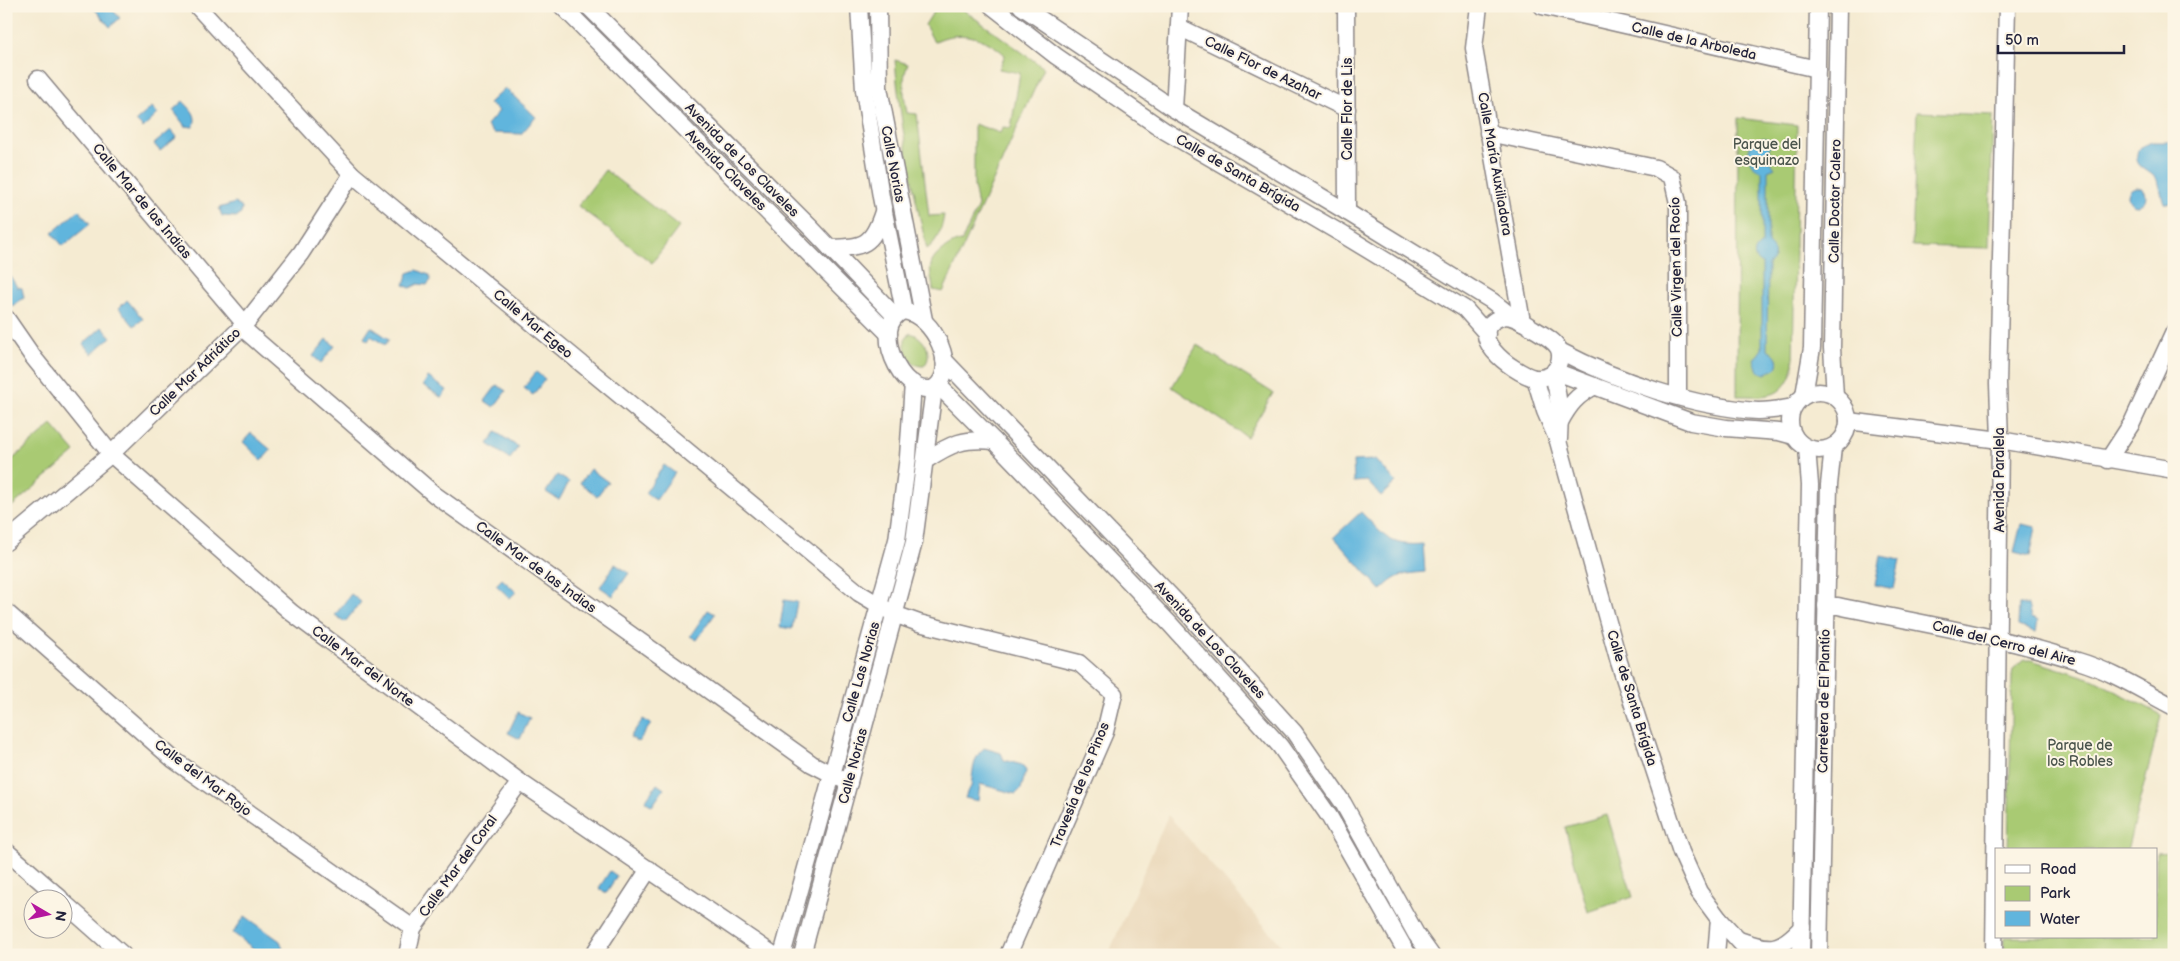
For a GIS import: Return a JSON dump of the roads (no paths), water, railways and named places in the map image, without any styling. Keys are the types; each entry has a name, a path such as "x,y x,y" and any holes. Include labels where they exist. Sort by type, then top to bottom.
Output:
{"street":[{"name":"Calle Mar Egeo","path":"197,6 352,174 859,593 894,614"},
{"name":"Avenida Claveles","path":"562,6 890,334"},
{"name":"Avenida de Los Claveles","path":"588,6 830,248 900,314"},
{"name":"Calle Norias","path":"859,6 864,90 900,314"},
{"name":"Calle Norias","path":"878,6 879,88 924,320"},
{"name":"Calle de Santa Brígida","path":"992,6 1056,56 1164,131 1342,234 1464,309 1486,334 1489,348 1493,353 1535,378 1545,411 1558,441 1620,662 1666,811 1699,892 1719,920 1752,955"},
{"name":"Calle de Santa Brígida","path":"1021,6 1174,109 1492,301 1552,340 1560,352"},
{"path":"1174,109 1180,6"},
{"name":"Calle Flor de Lis","path":"1346,6 1347,212"},
{"name":"Calle María Auxiliadora","path":"1479,6 1474,48 1517,319"},
{"name":"Calle de la Arboleda","path":"1542,6 1817,69"},
{"name":"Calle Doctor Calero","path":"1804,395 1812,348 1818,6"},
{"name":"Calle Doctor Calero","path":"1835,396 1832,348 1838,6"},
{"name":"Avenida Paralela","path":"1995,848 2000,440 1998,384 2007,6"},
{"name":"Calle Flor de Azahar","path":"1179,26 1347,109"},
{"name":"Calle Mar de las Indias","path":"38,79 243,326 435,494 832,776 849,783"},
{"name":"Calle Virgen del Rocío","path":"1488,133 1656,168 1672,177 1678,203 1678,396"},
{"name":"Calle Mar Adriático","path":"6,542 111,454 243,326 301,253 352,174"},
{"path":"830,248 854,247 866,243 877,232 884,210"},
{"path":"900,314 924,320 935,332 944,360 943,375 936,387 925,389 913,383 898,368 892,355 890,334 900,314"},
{"path":"1486,334 1492,322 1504,316 1517,319"},
{"name":"Calle Mar del Norte","path":"6,318 33,357 111,454 292,613 520,782 774,955"},
{"path":"2108,460 2132,423 2174,332"},
{"path":"1553,373 1558,366 1560,352 1621,377 1702,402 1759,411 1793,408"},
{"name":"Avenida de Los Claveles","path":"944,360 1188,614 1294,732 1343,803 1416,934 1431,955"},
{"path":"1535,378 1553,373 1691,422 1726,428 1779,432 1794,436 1807,448 1815,450 1833,447 1844,436 1848,421 1842,403 1835,396 1820,391 1804,395 1793,408 1790,417 1794,436"},
{"name":"Calle de Santa Brígida","path":"1553,373 1558,390 1560,422 1558,441"},
{"name":"Calle Las Norias","path":"782,955 880,606 902,514 913,383"},
{"name":"Calle de Santa Brígida","path":"1560,422 1572,402 1581,393 1594,386"},
{"name":"Avenida de Los Claveles","path":"936,387 994,441 1170,624 1280,746 1329,816 1408,955"},
{"name":"Calle Norias","path":"802,955 914,542 936,387"},
{"path":"1848,421 2000,440 2174,470"},
{"path":"926,460 960,441 975,439 994,441"},
{"name":"Carretera de El Plantío","path":"1819,955 1829,485 1833,447"},
{"name":"Carretera de El Plantío","path":"1801,955 1810,485 1807,448"},
{"name":"Calle del Cerro del Aire","path":"1826,606 1838,606 1998,639 2097,668 2174,707"},
{"name":"Calle del Mar Rojo","path":"6,612 174,760 413,928"},
{"name":"Travesía de los Pinos","path":"894,614 919,623 1079,663 1114,694 1105,732 1008,955"},
{"name":"Calle Mar del Coral","path":"407,955 413,928 520,782"},
{"path":"6,851 48,888"},
{"path":"593,955 650,869"},
{"name":"Avenida Paralela","path":"1994,955 1995,876"},
{"path":"72,910 123,955"},
{"path":"1716,955 1719,920"},
{"name":"Calle de Santa Brígida","path":"1739,940 1758,947 1776,949 1788,942 1802,927"}],"water":[{"path":"92,6 109,6 120,18 110,27"},
{"path":"505,88 536,117 521,134 493,133 487,125 499,111 489,103"},
{"path":"183,101 194,116 195,123 193,127 185,126 173,110"},
{"path":"152,107 158,114 143,128 136,121"},
{"path":"171,130 177,137 160,151 154,144"},
{"path":"1764,138 1775,141 1768,149 1772,154 1768,160 1775,168 1768,171 1768,244 1773,249 1774,257 1768,264 1767,349 1775,355 1778,362 1776,368 1765,374 1758,371 1754,360 1762,349 1762,264 1756,260 1754,254 1756,249 1762,244 1762,171 1751,164 1748,153 1757,140"},
{"path":"2151,142 2174,142 2174,204 2164,203 2157,180 2142,168 2137,161 2138,150"},
{"path":"2137,187 2143,190 2146,196 2143,202 2137,205 2131,202 2128,196 2131,190"},
{"path":"235,203 242,208 241,214 236,217 222,216 219,208"},
{"path":"79,210 90,224 63,246 52,233"},
{"path":"417,270 429,275 431,280 427,285 418,284 410,288 404,285 408,273"},
{"path":"9,274 17,287 22,288 24,298 12,306 6,297 6,276"},
{"path":"127,300 143,319 134,326 119,308"},
{"path":"102,327 111,337 92,354 83,344"},
{"path":"371,327 389,339 385,345 371,336 368,341 364,338"},
{"path":"327,339 335,346 321,363 313,356"},
{"path":"536,372 545,379 533,395 524,388"},
{"path":"428,377 447,390 442,398 423,385"},
{"path":"497,385 506,391 494,407 485,401"},
{"path":"496,432 518,447 510,459 488,444"},
{"path":"251,433 271,450 262,460 243,442"},
{"path":"1376,460 1396,482 1381,496 1367,481 1354,482 1353,461"},
{"path":"664,465 675,473 656,500 645,493"},
{"path":"590,469 608,482 597,496 580,483"},
{"path":"557,475 569,482 559,500 546,492"},
{"path":"1361,512 1388,538 1402,544 1423,544 1425,572 1411,573 1396,578 1381,590 1334,537"},
{"path":"2021,524 2036,527 2030,556 2014,552"},
{"path":"1881,556 1900,560 1894,589 1875,585"},
{"path":"615,564 629,573 613,596 600,587"},
{"path":"502,579 516,592 510,598 496,585"},
{"path":"351,594 361,602 345,622 335,615"},
{"path":"784,600 797,602 792,629 780,627"},
{"path":"2019,605 2028,605 2031,618 2038,621 2036,632 2018,626"},
{"path":"708,610 715,614 697,640 690,636"},
{"path":"518,712 530,718 520,739 508,733"},
{"path":"643,719 651,724 638,742 630,737"},
{"path":"984,748 1001,753 1004,760 1022,765 1026,771 1021,789 1016,794 980,784 978,801 965,798 971,787 975,761"},
{"path":"657,784 664,789 652,806 645,801"},
{"path":"610,871 617,876 606,893 599,888"},
{"path":"245,916 280,941 283,948 279,955 271,955 267,952 262,955 233,933"}],"park label":[{"name":"Parque del esquinazo","path":"1767,152"},
{"name":"Parque de los Robles","path":"2080,754"}]}
